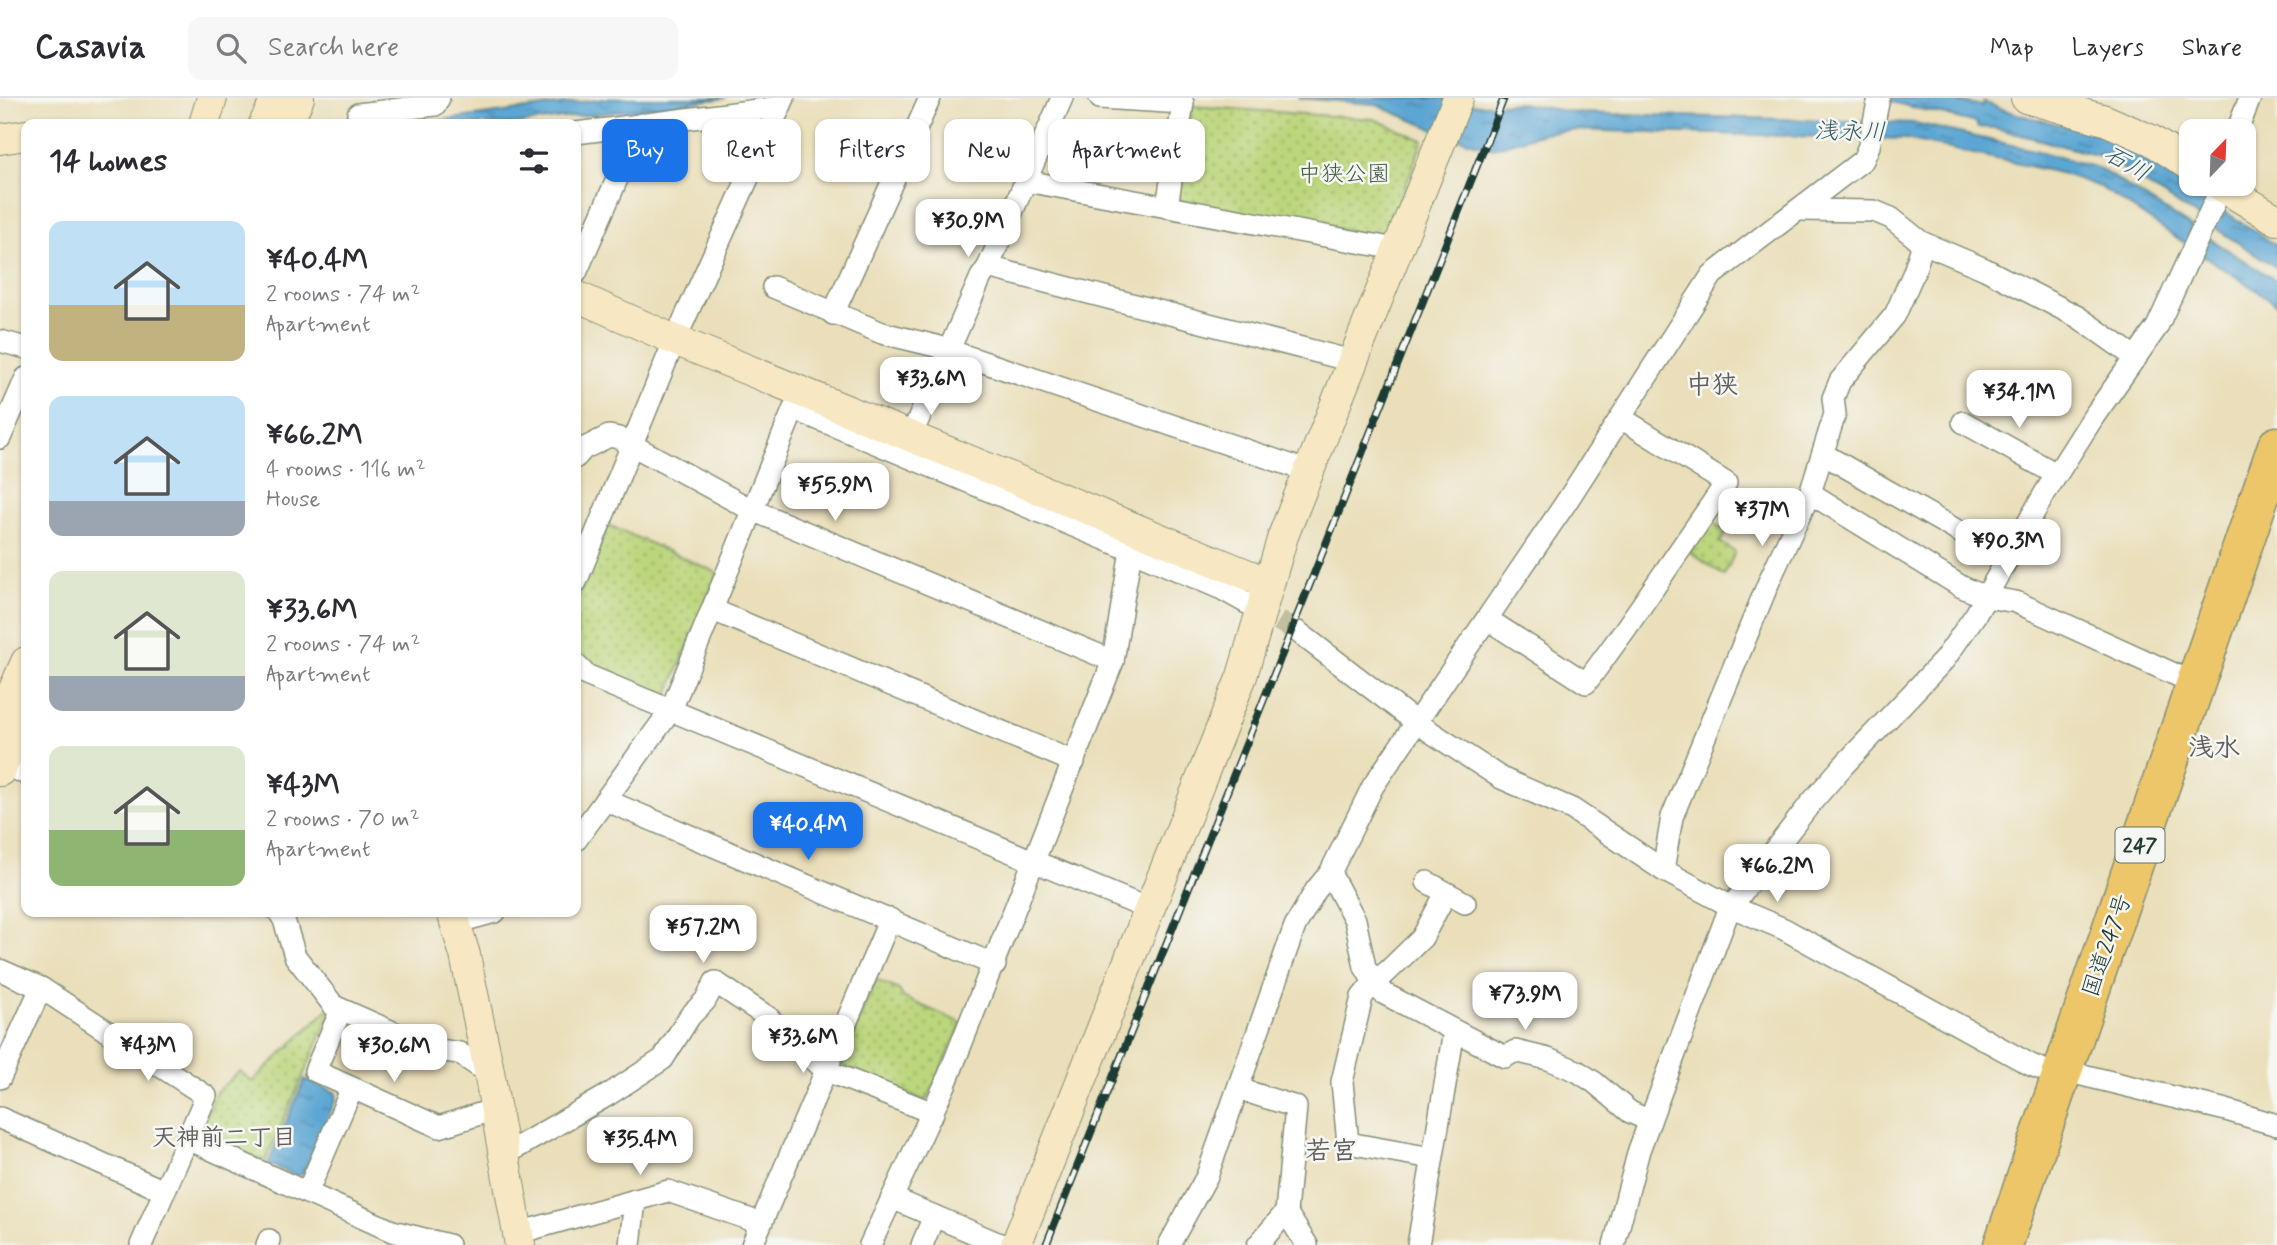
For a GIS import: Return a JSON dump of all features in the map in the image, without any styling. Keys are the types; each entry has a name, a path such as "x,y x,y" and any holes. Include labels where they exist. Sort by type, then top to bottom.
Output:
{"highway":[{"name":"国道247号","path":"2003,1245 2277,446"}],"street":[{"path":"206,119 212,98"},
{"path":"266,119 276,98"},
{"path":"289,119 299,98"},
{"path":"834,314 930,98"},
{"path":"1034,163 1062,98"},
{"path":"1100,98 1184,103 1167,207"},
{"path":"1016,1245 1242,676 1258,593 1458,98"},
{"path":"1169,1245 1208,1176 1295,926 1316,890 1330,873 1373,786 1621,418 1712,275 1863,160 1869,146 1879,98"},
{"path":"2026,98 2105,120 2151,140 2179,158"},
{"path":"2242,119 2250,98"},
{"path":"673,119 782,102"},
{"path":"581,569 675,340 782,102"},
{"path":"358,114 434,109"},
{"path":"581,131 602,129"},
{"path":"0,139 21,136"},
{"path":"581,262 616,182"},
{"path":"911,436 1026,182"},
{"path":"1031,182 1396,249"},
{"path":"1614,1245 1639,1150 1712,951 1732,907 1810,804 1944,660 1976,614 2056,474 2157,327 2215,196"},
{"path":"2233,196 2277,220"},
{"path":"1798,210 1874,211 1891,218 1921,242 1985,269 2078,317 2136,358"},
{"path":"1663,870 1672,817 1760,603 1810,493 1835,414 1833,398 1840,380 1895,314 1914,272 1921,242"},
{"path":"988,267 1352,361"},
{"path":"773,287 882,333 948,351 1308,471"},
{"path":"581,298 798,400 1131,550 1222,589 1258,593"},
{"path":"0,341 21,347"},
{"path":"0,438 21,390"},
{"path":"798,400 911,436 1258,593"},
{"path":"581,833 671,710 798,400"},
{"path":"1487,619 1586,683 1726,483 1621,418"},
{"path":"1963,422 2056,474"},
{"path":"581,447 608,436 619,438 752,510 1113,661"},
{"path":"1823,454 2007,559"},
{"path":"1810,493 1962,587 1986,597 2017,602 2196,684"},
{"path":"870,1245 933,1113 995,965 1113,661 1131,550"},
{"path":"713,610 1074,762"},
{"path":"1298,632 1416,723 1501,778 1572,809 1663,870 1732,907 1784,929 2031,1065 2049,1072 2087,1076 2277,1125"},
{"path":"0,721 21,673"},
{"path":"581,679 671,710 1151,910"},
{"path":"10,769 21,730"},
{"path":"605,800 995,965"},
{"path":"1330,873 1355,920 1365,967 1383,993 1505,1057 1516,1051 1548,1059 1577,1071 1630,1112 1650,1121"},
{"path":"1427,883 1465,903"},
{"path":"1432,1158 1348,1143 1342,1082 1362,997 1374,982 1422,938 1446,893"},
{"path":"282,917 295,956 334,1006 431,1049 459,1053 478,1066 488,1066"},
{"path":"454,918 465,955 488,1066 519,1239 668,1191 760,1223"},
{"path":"752,1245 890,919"},
{"path":"0,970 41,988 206,1096 141,1245"},
{"path":"505,1155 608,1096 663,1059 690,1016 705,1001 715,982 769,1018 827,1072 933,1113"},
{"path":"0,1078 41,988"},
{"path":"341,1010 315,1071 439,1127 495,1109"},
{"path":"1418,1245 1454,1031"},
{"path":"307,1194 352,1088"},
{"path":"1239,1089 1296,1107 1286,1212 1258,1245"},
{"path":"0,1118 164,1191"},
{"path":"188,1139 392,1231 448,1245"},
{"path":"892,1198 1002,1245"},
{"path":"630,1245 635,1200"},
{"path":"1286,1212 1307,1245"},
{"path":"922,1245 934,1216"}],"green space":[{"name":"中狭公園","path":"1192,106 1374,119 1423,140 1387,234 1382,237 1182,202 1177,195 1179,182 1205,182 1205,119 1190,119"},
{"path":"1711,521 1727,532 1720,542 1735,552 1724,576 1690,552"},
{"path":"608,525 718,573 669,692 660,696 590,666 581,658 581,591"},
{"path":"876,980 899,990 904,998 962,1023 925,1101 843,1066 842,1059"},
{"path":"328,1009 331,1013 265,1162 204,1136 200,1131 216,1092 240,1071 252,1082"}],"water":[{"path":"612,98 726,98 557,119 452,119"},
{"name":"浅永川","path":"1298,98 1449,98 1478,105 1519,103 1577,113 1915,123 2038,151 2098,168 2277,281 2277,304 2100,187 2064,174 1906,139 1568,130 1543,133 1493,148 1450,136 1374,104"},
{"name":"石川","path":"1875,98 1949,98 1982,106 1984,102 2016,114 2118,141 2179,181 2179,196 2201,196 2277,246 2277,268 2104,157 1995,128 1977,127 1977,123"},
{"path":"305,1079 335,1092 337,1097 303,1174 297,1176 268,1164"}],"tunnel":[{"path":"1252,605 1298,632"}],"railway":[{"path":"1046,1245 1504,98"}],"district":[{"name":"中狭","path":"1712,384"},
{"name":"浅水","path":"2214,747"},
{"name":"天神前二丁目","path":"224,1137"},
{"name":"若宮","path":"1331,1150"}]}
